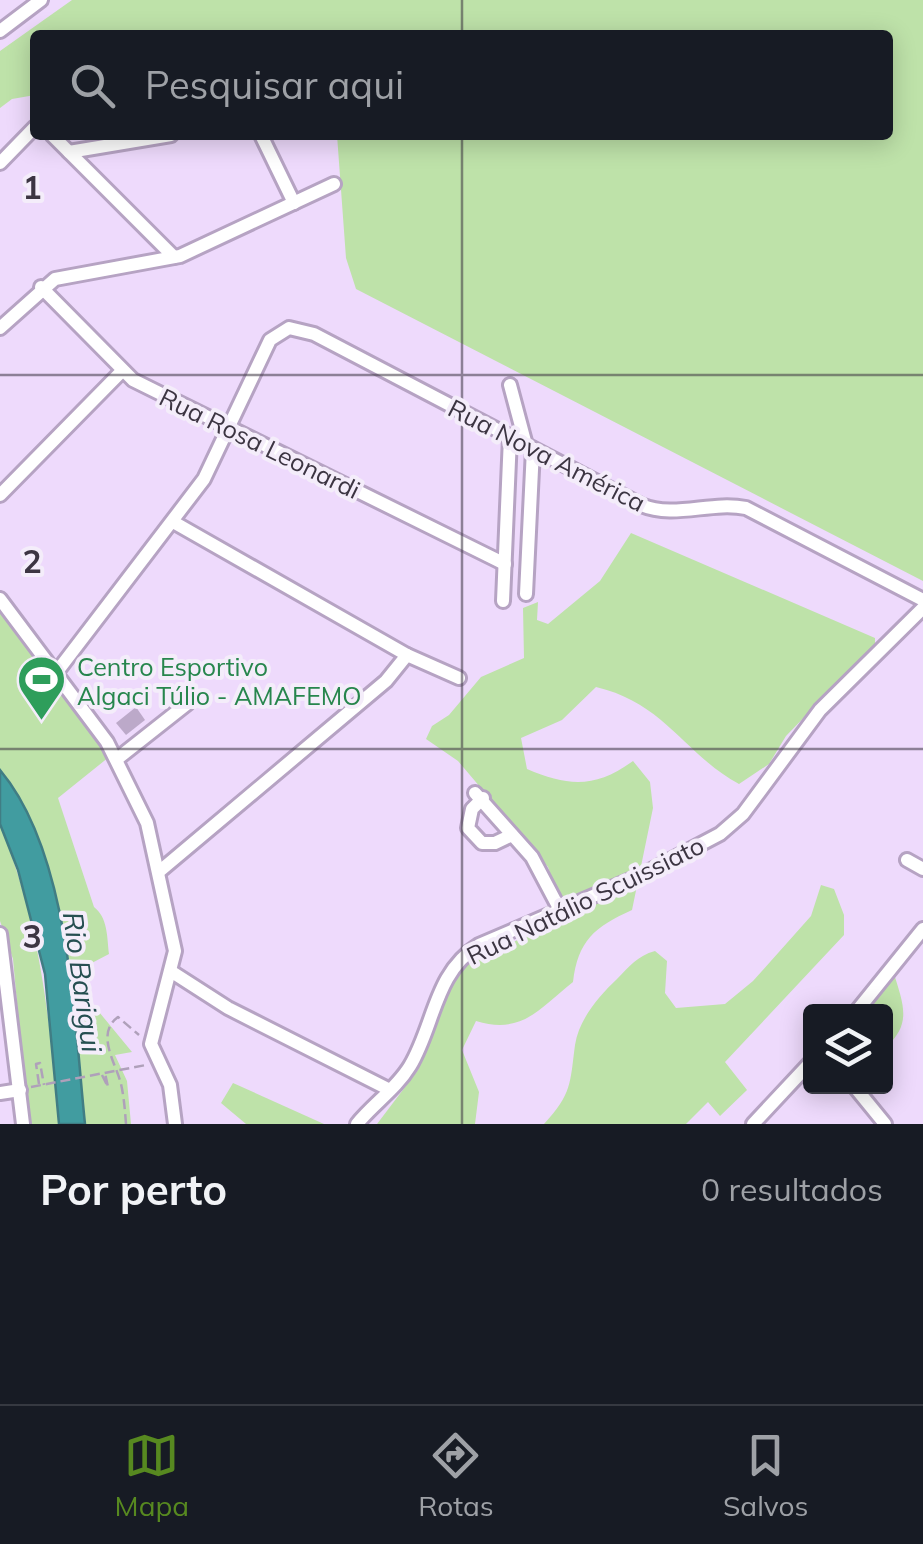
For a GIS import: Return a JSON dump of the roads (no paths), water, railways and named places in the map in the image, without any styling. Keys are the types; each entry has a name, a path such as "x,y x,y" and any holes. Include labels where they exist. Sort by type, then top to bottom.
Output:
{"street":[{"path":"0,31 41,0"},
{"path":"0,163 30,133"},
{"path":"57,140 174,258"},
{"path":"69,152 141,140"},
{"path":"263,140 294,203"},
{"path":"0,328 41,287 62,277 174,258 334,184"},
{"name":"Rua Rosa Leonardi","path":"41,287 121,372 164,397 231,426 504,564"},
{"name":"Rua Nova América","path":"231,426 266,348 284,329 314,334 658,511 725,505 746,508 923,600"},
{"path":"0,495 121,372"},
{"path":"510,385 530,447 526,594"},
{"path":"56,673 175,523 213,464 231,426"},
{"path":"503,600 510,437"},
{"path":"508,498 531,500"},
{"path":"175,523 407,655 459,678"},
{"path":"0,599 117,758 140,802 161,870 174,943 172,972 151,1032 155,1057 170,1085 175,1124"},
{"name":"Rua Natálio Scuissiato","path":"357,1124 390,1090 415,1056 453,966 479,945 653,870 732,825 820,710 923,608"},
{"path":"161,870 386,680 407,655"},
{"path":"117,758 188,703"},
{"path":"512,835 495,843 482,843 468,828 479,795 532,857 560,910"},
{"path":"907,860 923,868"},
{"path":"863,1004 923,930"},
{"path":"0,934 6,1006 24,1124"},
{"path":"172,972 228,1008 390,1090"},
{"path":"753,1124 803,1070"},
{"path":"0,1093 20,1090"},
{"path":"861,1094 885,1124"}],"place":[{"name":"Centro Esportivo Algaci Túlio - AMAFEMO","path":"42,722"}],"water label":[{"name":"Rio Barigui","path":"83,982"}]}
